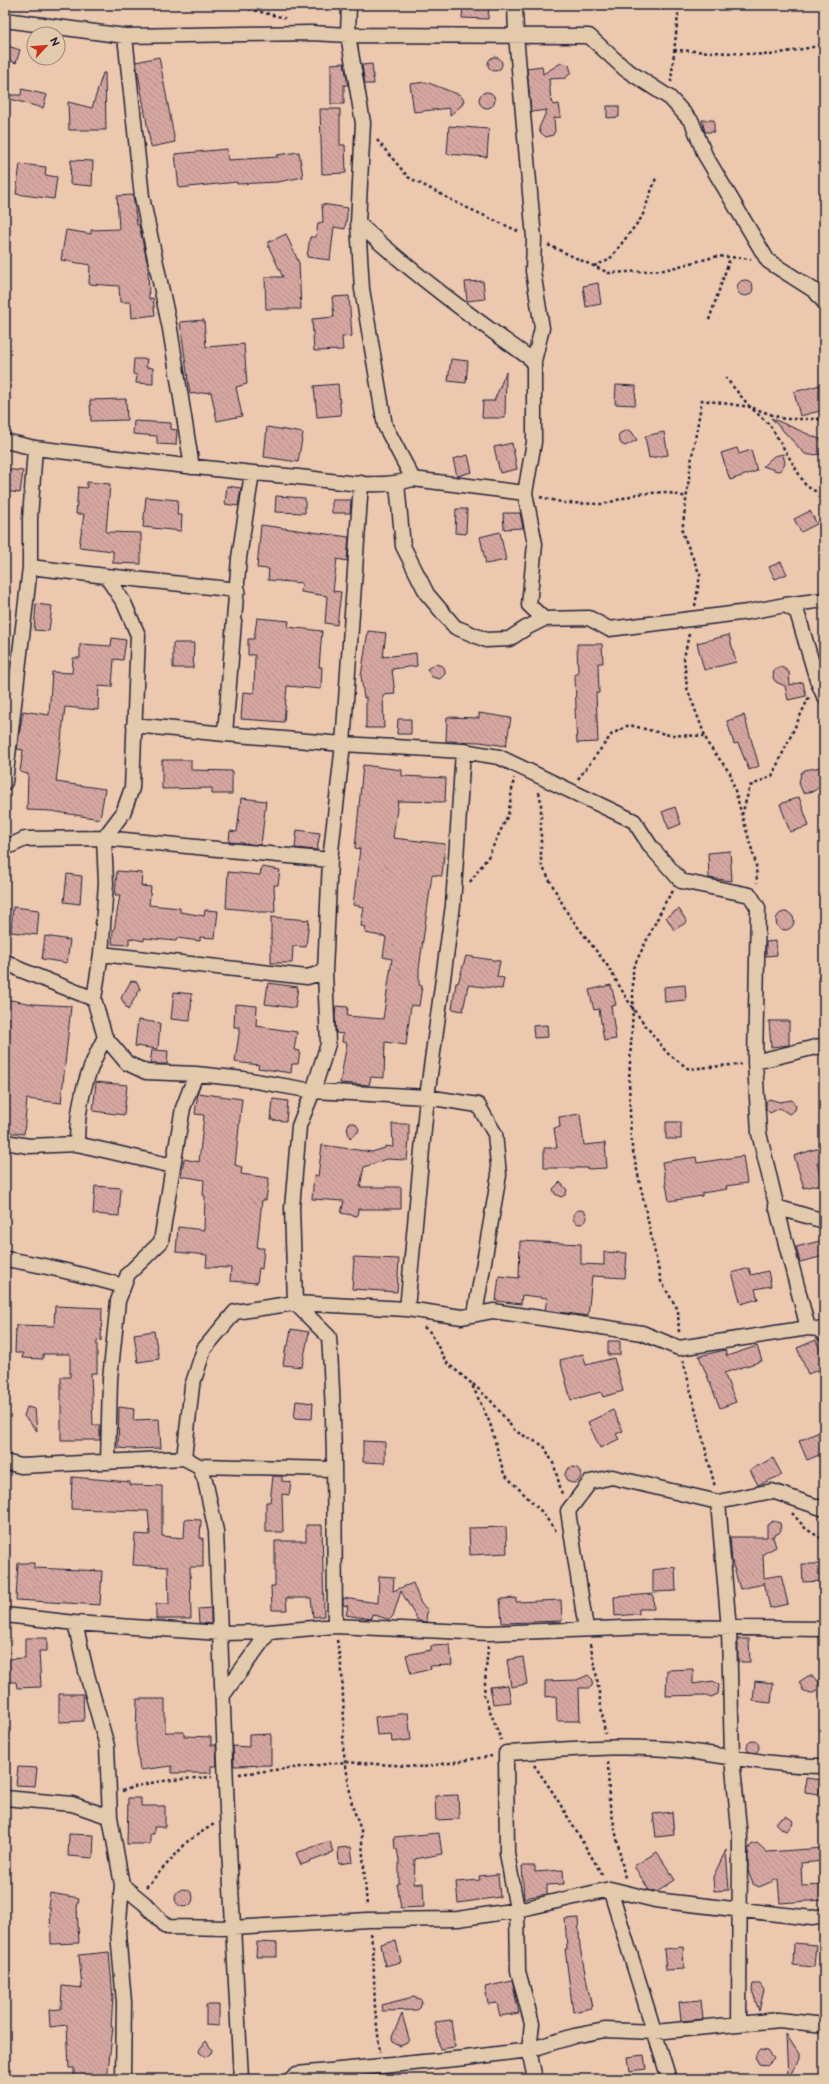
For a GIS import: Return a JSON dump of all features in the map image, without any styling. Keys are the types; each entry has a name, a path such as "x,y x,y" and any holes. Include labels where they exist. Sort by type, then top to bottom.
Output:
{"street":[{"path":"349,5 348,35 363,123 358,223 362,289 385,426 413,479"},
{"path":"515,5 516,35 534,238 533,271 542,328 534,361 534,442 525,493 535,544 529,605 544,620"},
{"path":"5,20 125,36 312,33 348,35 589,36 625,69 670,98 692,122 705,155 768,261 814,291 824,302"},
{"path":"125,36 142,197 170,330 192,467"},
{"path":"358,223 397,260 534,361"},
{"path":"5,441 35,448 252,473 362,483 397,484 413,479 525,493"},
{"path":"5,782 30,567 30,519 35,448"},
{"path":"225,734 238,590 239,558 252,473"},
{"path":"335,1626 333,1469 334,1406 329,1337 295,1303 292,1208 299,1126 313,1091 328,1044 325,972 330,860 343,744 362,483"},
{"path":"397,484 403,546 427,594 455,627 486,640 509,639 526,628 544,620 589,618 609,629 748,612 824,600"},
{"path":"30,567 238,590"},
{"path":"106,576 124,603 138,635 132,788 123,813 104,838 106,883 102,954 94,999 105,1038 127,1063 146,1072 244,1078 313,1091 427,1097 478,1105 495,1134 498,1175 475,1314"},
{"path":"786,605 797,612 817,680 824,696"},
{"path":"134,725 343,744 463,751 499,757 634,822 651,847 681,881 750,895 758,908 755,1062 759,1133 776,1207 808,1328"},
{"path":"406,1310 427,1097 453,905 463,751"},
{"path":"5,848 25,839 104,838 330,860"},
{"path":"102,954 308,977 325,972"},
{"path":"5,961 21,970 94,999"},
{"path":"77,1144 77,1118 82,1094 90,1065 105,1038"},
{"path":"755,1062 824,1045"},
{"path":"108,1462 110,1379 118,1301 128,1274 161,1242 183,1108 196,1074"},
{"path":"5,1142 29,1146 77,1144 173,1166"},
{"path":"776,1207 824,1221"},
{"path":"5,1259 30,1262 123,1286"},
{"path":"184,1458 192,1386 204,1348 235,1312 295,1303 406,1310 462,1317 493,1311 642,1333 679,1348 808,1328 818,1329 824,1334"},
{"path":"5,1462 21,1466 184,1458 199,1466 333,1469"},
{"path":"199,1466 205,1480 216,1531 227,1811 241,2079"},
{"path":"586,1629 568,1511 590,1482 612,1477 718,1502 772,1491 824,1509"},
{"path":"718,1502 729,1629 732,1758 740,1838 739,2024"},
{"path":"5,1615 75,1623 220,1633 269,1632 335,1626 489,1633 563,1632 586,1629 649,1627 824,1629"},
{"path":"75,1623 86,1671 107,1746 110,1817 122,1885 118,1933 124,2002 123,2079"},
{"path":"222,1695 269,1632"},
{"path":"535,2079 529,2050 532,2024 518,1971 517,1910 507,1852 506,1754 615,1746 679,1750 793,1766 824,1766"},
{"path":"5,1798 72,1804 110,1817"},
{"path":"122,1885 167,1927 233,1928 368,1920 458,1919 517,1910 610,1890 655,1900 812,1918 824,1916"},
{"path":"610,1890 669,2079"},
{"path":"291,2079 297,2074 466,2058 529,2050 574,2036 605,2030 655,2032 779,2020 824,2025"}],"path":[{"path":"670,98 679,5"},
{"path":"674,50 770,56 824,45"},
{"path":"363,123 408,177 463,206 609,273 664,270 718,256 768,261"},
{"path":"593,266 609,260 642,217 656,178"},
{"path":"709,320 730,258"},
{"path":"725,377 750,407 784,419 824,418"},
{"path":"525,493 565,503 604,504 644,493 665,492 687,497"},
{"path":"742,815 750,786 772,776 817,680"},
{"path":"569,790 593,762 612,734 629,725 669,735 705,736"},
{"path":"453,905 488,857 508,816 516,764"},
{"path":"536,774 541,802 541,864 568,914 607,965 633,1009 667,1053 689,1069 755,1062"},
{"path":"681,881 666,901 633,968 633,1009 629,1080 631,1142 661,1281 678,1310 679,1348 718,1502"},
{"path":"406,1310 431,1333 446,1362 493,1403 515,1431 544,1446 554,1465 568,1511"},
{"path":"471,1383 490,1423 504,1474 541,1511 558,1533"},
{"path":"772,1491 806,1529 824,1540"},
{"path":"335,1626 342,1672 345,1762 352,1805 362,1830 368,1920 373,1947 374,2008 381,2065"},
{"path":"109,1797 135,1787 173,1780 345,1762 424,1767 506,1754"},
{"path":"136,1897 188,1841 210,1828 227,1811"}],"building":[{"path":"463,5 489,5 488,19 462,18"},
{"path":"5,45 20,50 16,63 5,59"},
{"path":"159,57 175,142 151,147 136,62"},
{"path":"495,57 500,59 502,64 500,69 495,71 490,69 488,64 490,59"},
{"path":"344,63 348,85 344,85 344,104 331,104 331,64"},
{"path":"561,63 569,65 571,72 566,78 549,79 551,102 552,100 553,105 559,104 561,117 554,118 555,131 553,135 546,137 540,132 539,128 547,110 531,112 527,68 542,66 543,74"},
{"path":"372,64 374,84 365,84 362,65"},
{"path":"103,73 105,73 106,130 69,130 68,102 92,108"},
{"path":"426,82 460,95 464,100 462,105 450,115 450,108 414,112 410,84"},
{"path":"22,89 47,95 43,108 10,99 10,95 21,95"},
{"path":"484,92 490,92 495,97 493,106 490,108 484,108 479,103 479,97"},
{"path":"607,106 619,106 619,117 607,118"},
{"path":"320,109 340,109 340,145 345,145 346,173 322,174"},
{"path":"702,120 714,120 714,132 705,132"},
{"path":"449,126 489,129 487,157 447,154"},
{"path":"227,149 228,160 278,157 277,155 299,152 303,177 278,182 237,184 237,182 179,188 175,154"},
{"path":"71,160 93,161 92,186 70,184"},
{"path":"20,164 46,167 45,175 57,177 54,199 16,194"},
{"path":"133,195 137,225 139,225 148,266 149,299 153,298 155,315 132,318 131,302 120,302 119,286 89,284 90,265 61,260 66,230 91,234 91,230 119,229 117,196"},
{"path":"322,204 348,208 345,229 334,227 330,260 307,257 310,237 316,237 318,223 323,222"},
{"path":"286,234 299,263 301,309 266,309 265,277 283,277 267,243"},
{"path":"745,280 752,285 753,288 748,295 745,296 738,291 737,288 742,281"},
{"path":"483,281 485,299 467,301 465,282"},
{"path":"598,283 601,304 586,307 583,286"},
{"path":"349,296 352,336 342,337 343,350 314,351 312,319 334,317 332,297"},
{"path":"204,320 206,347 244,344 247,384 236,387 242,416 217,421 211,392 190,394 180,322"},
{"path":"134,359 147,359 146,367 153,368 153,384 136,383 137,375 133,374"},
{"path":"451,359 468,361 466,383 448,381"},
{"path":"506,372 505,418 482,418 483,401 494,401"},
{"path":"338,384 341,415 317,417 314,386"},
{"path":"824,384 824,410 800,416 794,392"},
{"path":"616,385 636,386 635,405 615,404"},
{"path":"126,399 127,420 91,421 90,400"},
{"path":"771,418 824,441 824,454 805,454"},
{"path":"134,421 171,423 171,429 177,430 176,445 157,444 157,436 133,434"},
{"path":"267,427 303,433 298,462 264,457"},
{"path":"628,430 632,432 637,440 625,446 621,444 618,436 620,433"},
{"path":"664,432 668,455 649,458 645,436"},
{"path":"512,443 517,469 500,473 494,447"},
{"path":"737,448 739,454 751,450 757,471 730,480 721,453"},
{"path":"783,454 785,463 781,470 777,471 763,466 774,456"},
{"path":"468,455 472,472 457,476 453,459"},
{"path":"5,469 23,471 20,493 5,491"},
{"path":"87,482 110,484 106,532 141,533 141,564 113,563 113,551 79,547 84,514 76,514 78,487 87,488"},
{"path":"227,486 241,488 238,506 225,504"},
{"path":"276,496 305,498 305,513 275,512"},
{"path":"146,497 178,500 177,515 182,515 181,531 143,527"},
{"path":"332,500 351,500 350,513 332,513"},
{"path":"456,509 467,509 466,534 455,533"},
{"path":"810,511 817,524 801,532 794,519"},
{"path":"503,513 520,513 523,528 504,529"},
{"path":"261,525 349,537 347,561 337,559 333,591 341,592 337,625 325,623 327,596 301,592 302,583 268,580 269,569 257,568"},
{"path":"500,532 506,560 486,564 480,537"},
{"path":"781,562 787,574 775,579 769,567"},
{"path":"36,604 52,606 49,631 34,630"},
{"path":"257,618 289,621 288,627 322,631 319,667 322,667 321,689 287,686 284,722 241,719 243,692 254,693 255,655 248,655 248,639 254,639"},
{"path":"368,631 386,633 383,657 416,653 417,666 392,669 395,694 383,695 384,728 366,728 366,697 364,698 361,676"},
{"path":"729,635 736,662 704,670 697,643"},
{"path":"112,638 126,640 123,660 114,659 112,687 99,686 98,710 65,707 56,782 105,789 100,819 51,811 27,810 28,774 20,772 23,750 17,749 23,711 49,715 52,672 72,673 73,658 80,658 80,644 111,646"},
{"path":"173,643 194,643 193,668 173,668"},
{"path":"577,644 602,644 603,663 598,663 599,693 596,693 598,742 577,743 575,674 578,674"},
{"path":"435,664 443,666 445,670 445,674 440,679 432,677 427,669"},
{"path":"782,667 789,672 790,685 803,682 806,696 788,700 785,686 776,682 773,678 774,670"},
{"path":"479,713 511,718 506,746 480,742 446,741 447,717 479,718"},
{"path":"744,715 759,766 749,770 738,743 734,744 727,721"},
{"path":"398,719 411,719 411,734 397,734"},
{"path":"162,760 191,760 191,770 232,771 232,794 212,794 212,788 162,789"},
{"path":"363,765 402,770 402,776 446,778 445,802 398,801 393,838 445,844 442,876 432,875 419,969 419,985 422,986 419,1006 411,1005 406,1045 385,1042 384,1078 371,1077 369,1085 340,1083 347,1043 342,1042 343,1034 336,1033 335,1016 336,1006 348,1007 347,1016 383,1019 392,959 383,957 386,937 365,933 366,927 361,926 364,907 353,905 360,849 355,848"},
{"path":"821,767 821,784 814,791 803,793 799,783 801,773 805,770"},
{"path":"799,797 809,826 790,832 780,804"},
{"path":"241,798 266,801 261,845 229,842 230,831 237,832"},
{"path":"675,807 681,824 669,829 662,812"},
{"path":"297,830 320,833 317,850 295,848"},
{"path":"730,851 732,881 709,878 708,853"},
{"path":"262,867 280,870 278,885 274,885 275,912 257,912 226,908 228,872 260,875"},
{"path":"117,871 142,873 141,886 151,887 149,905 180,908 180,912 204,916 205,910 218,911 215,938 200,937 200,941 177,938 176,941 144,938 144,941 129,938 129,945 112,944 113,930 120,895 115,895"},
{"path":"67,874 82,876 80,904 64,902"},
{"path":"13,907 39,910 37,935 11,932"},
{"path":"679,909 687,922 674,930 666,917"},
{"path":"785,912 791,915 794,921 791,927 785,930 779,927 776,921 779,915"},
{"path":"271,917 309,920 306,947 293,946 292,963 271,963"},
{"path":"45,936 70,940 67,963 42,959"},
{"path":"776,941 777,955 766,956 766,942"},
{"path":"466,956 500,961 497,977 504,978 502,989 468,985 463,1011 452,1009 456,983 458,983"},
{"path":"131,981 137,982 140,989 128,1010 121,998"},
{"path":"268,983 298,987 295,1008 265,1004"},
{"path":"611,985 616,1005 611,1006 616,1039 604,1041 599,1009 594,1010 589,990"},
{"path":"685,985 686,1000 665,1002 664,987"},
{"path":"174,992 192,994 190,1021 171,1019"},
{"path":"5,999 33,1004 71,1006 61,1103 27,1099 24,1134 5,1132"},
{"path":"235,1004 257,1006 256,1026 297,1032 294,1050 300,1051 298,1064 292,1064 291,1073 258,1068 259,1065 235,1062 240,1027 234,1027"},
{"path":"138,1020 160,1023 158,1049 135,1046"},
{"path":"769,1021 789,1021 789,1045 771,1047"},
{"path":"547,1025 548,1037 534,1038 533,1026"},
{"path":"152,1050 168,1051 167,1064 150,1064"},
{"path":"96,1082 127,1085 124,1115 93,1111"},
{"path":"198,1093 242,1099 235,1165 242,1167 241,1174 269,1178 266,1200 262,1200 257,1248 264,1248 262,1269 259,1268 257,1283 230,1281 231,1268 206,1267 207,1255 176,1252 178,1227 204,1230 204,1180 181,1176 184,1159 199,1162 204,1115 195,1114"},
{"path":"273,1099 288,1101 286,1121 271,1120"},
{"path":"769,1099 780,1102 792,1100 796,1106 795,1110 789,1114 780,1108 770,1113 766,1109 766,1102"},
{"path":"580,1114 584,1145 605,1143 607,1168 544,1168 544,1148 557,1148 554,1128 560,1127 559,1117"},
{"path":"666,1122 681,1122 681,1139 666,1139"},
{"path":"349,1123 355,1123 359,1129 358,1132 350,1138 347,1129"},
{"path":"392,1124 409,1124 407,1160 386,1159 364,1167 360,1187 401,1187 401,1209 358,1209 357,1216 341,1213 344,1201 312,1199 314,1175 318,1176 322,1145 372,1152 385,1148 385,1146 393,1147"},
{"path":"819,1148 824,1161 817,1163 822,1184 804,1188 794,1156"},
{"path":"743,1156 747,1183 726,1186 727,1189 702,1193 702,1196 669,1201 662,1162 696,1157 697,1163"},
{"path":"560,1182 567,1190 565,1195 561,1197 555,1194 553,1189"},
{"path":"95,1186 121,1188 119,1216 93,1214"},
{"path":"577,1210 583,1210 587,1214 587,1220 583,1224 577,1224 573,1220 573,1214"},
{"path":"824,1240 824,1256 800,1262 796,1247"},
{"path":"520,1241 581,1244 581,1264 604,1265 604,1252 627,1253 625,1278 592,1276 588,1316 545,1310 547,1298 522,1295 521,1304 496,1301 499,1276 519,1278"},
{"path":"354,1257 399,1259 397,1292 352,1289"},
{"path":"749,1268 751,1275 768,1271 771,1286 755,1289 758,1299 741,1304 732,1273"},
{"path":"55,1306 102,1308 101,1341 97,1340 97,1373 91,1373 93,1425 100,1425 100,1440 61,1440 61,1377 70,1377 70,1354 43,1354 43,1359 22,1358 23,1353 15,1353 16,1325 54,1326"},
{"path":"291,1329 309,1332 302,1367 283,1365"},
{"path":"154,1331 159,1359 138,1362 134,1334"},
{"path":"816,1340 824,1360 824,1368 808,1374 797,1348"},
{"path":"608,1341 620,1341 620,1355 608,1355"},
{"path":"757,1346 762,1361 724,1373 736,1402 720,1408 699,1356 725,1350 727,1356"},
{"path":"583,1354 586,1365 614,1358 623,1391 603,1397 601,1392 571,1400 560,1360"},
{"path":"296,1401 313,1403 312,1419 294,1418"},
{"path":"27,1407 35,1409 37,1431 24,1416"},
{"path":"119,1407 134,1409 133,1420 159,1419 161,1448 118,1448"},
{"path":"613,1410 623,1431 616,1434 619,1439 600,1448 588,1422"},
{"path":"819,1432 824,1443 824,1453 807,1460 799,1441"},
{"path":"363,1441 385,1442 385,1463 363,1462"},
{"path":"773,1458 782,1475 758,1485 750,1470"},
{"path":"573,1467 580,1472 581,1475 576,1482 573,1483 566,1478 565,1475 570,1468"},
{"path":"273,1476 282,1476 282,1481 291,1482 289,1495 282,1494 283,1532 266,1532 266,1502 270,1502"},
{"path":"72,1477 130,1482 130,1485 162,1486 162,1536 184,1538 185,1519 201,1520 200,1538 203,1538 203,1567 190,1567 191,1619 156,1619 156,1604 169,1604 168,1567 133,1565 135,1534 150,1535 148,1511 71,1509"},
{"path":"773,1521 780,1523 781,1530 779,1533 771,1537 773,1537 776,1547 763,1554 764,1578 781,1575 788,1604 770,1608 764,1582 764,1584 740,1589 732,1561 730,1537 767,1537 767,1525"},
{"path":"306,1525 322,1525 324,1616 313,1617 311,1598 286,1598 287,1610 272,1610 271,1586 275,1586 275,1541 306,1541"},
{"path":"506,1527 507,1553 470,1555 469,1528"},
{"path":"18,1563 34,1563 34,1568 102,1571 100,1605 16,1600"},
{"path":"802,1564 821,1564 821,1581 803,1582"},
{"path":"675,1567 676,1591 653,1592 653,1570"},
{"path":"379,1576 394,1577 393,1591 413,1583 421,1604 428,1610 426,1617 428,1622 418,1621 401,1591 393,1616 390,1619 372,1614 371,1619 346,1615 348,1606 343,1605 343,1598 378,1603"},
{"path":"653,1594 654,1609 639,1609 639,1614 615,1616 614,1597"},
{"path":"516,1598 516,1602 561,1600 562,1621 502,1623 500,1599"},
{"path":"211,1608 211,1624 199,1623 198,1609"},
{"path":"25,1638 47,1638 47,1651 39,1651 41,1687 17,1688 16,1682 5,1682 5,1659 25,1658"},
{"path":"738,1639 749,1639 750,1662 738,1662"},
{"path":"450,1645 452,1665 430,1666 431,1669 411,1674 406,1655 431,1650 431,1646"},
{"path":"523,1657 527,1684 511,1687 507,1660"},
{"path":"693,1669 693,1684 713,1681 719,1685 718,1694 711,1697 706,1695 666,1696 667,1670"},
{"path":"588,1675 593,1680 592,1686 589,1688 579,1688 580,1721 557,1721 556,1696 545,1697 545,1681 577,1680"},
{"path":"808,1676 812,1676 819,1682 817,1691 813,1693 804,1692 799,1682"},
{"path":"755,1681 773,1683 771,1703 753,1701"},
{"path":"508,1685 511,1702 493,1704 490,1687"},
{"path":"59,1694 83,1694 84,1721 59,1722"},
{"path":"137,1699 165,1699 165,1732 184,1732 184,1736 211,1737 211,1745 216,1745 217,1766 211,1766 211,1773 172,1773 172,1766 140,1770 136,1740"},
{"path":"408,1713 411,1740 392,1742 391,1734 377,1735 375,1717"},
{"path":"271,1734 271,1765 234,1766 233,1746 249,1747 249,1735"},
{"path":"751,1741 755,1741 759,1747 755,1753 751,1753 747,1749 747,1745"},
{"path":"18,1767 37,1768 35,1786 16,1785"},
{"path":"806,1778 821,1780 819,1794 805,1792"},
{"path":"458,1795 459,1819 436,1820 435,1796"},
{"path":"128,1798 141,1798 141,1806 165,1806 165,1827 154,1827 154,1834 150,1834 150,1844 127,1844"},
{"path":"672,1812 674,1835 656,1837 653,1814"},
{"path":"786,1816 792,1820 793,1823 787,1831 781,1829 775,1823"},
{"path":"439,1833 442,1854 415,1859 414,1884 423,1883 424,1907 401,1908 397,1884 399,1884 399,1860 397,1849 395,1849 394,1837"},
{"path":"69,1834 94,1835 93,1858 68,1856"},
{"path":"330,1841 333,1853 301,1865 296,1853"},
{"path":"757,1843 767,1852 824,1848 824,1861 801,1863 802,1886 824,1885 824,1900 780,1903 778,1879 759,1887 753,1884 748,1871 748,1850 751,1845"},
{"path":"351,1847 353,1862 339,1864 338,1848"},
{"path":"726,1850 729,1890 714,1891 713,1877"},
{"path":"657,1852 675,1880 657,1892 649,1890 634,1866"},
{"path":"522,1866 535,1866 535,1872 563,1870 564,1884 547,1885 547,1894 524,1898"},
{"path":"498,1874 500,1897 458,1903 456,1882 480,1880 479,1876"},
{"path":"184,1889 190,1892 193,1898 190,1904 184,1907 178,1904 175,1898 178,1892"},
{"path":"50,1893 79,1898 77,1908 79,1943 51,1944 50,1907 48,1907"},
{"path":"578,1918 580,1947 592,2008 573,2012 565,1949 567,1949 565,1919"},
{"path":"396,1941 401,1962 385,1966 381,1944"},
{"path":"257,1942 277,1943 277,1957 256,1957"},
{"path":"794,1943 816,1945 814,1967 793,1965"},
{"path":"683,1947 684,1969 666,1970 664,1949"},
{"path":"109,1952 113,1998 111,2027 113,2027 107,2079 74,2079 74,2068 69,2068 67,2025 50,2027 49,2010 61,2009 62,1986 82,1988 79,1955"},
{"path":"512,1981 519,2013 500,2016 497,2003 488,2004 485,1987"},
{"path":"753,1984 760,1984 764,1990 759,2011 752,1990"},
{"path":"413,1997 420,1999 422,2002 420,2008 417,2010 382,2011 381,2005"},
{"path":"701,2000 703,2019 681,2021 679,2002"},
{"path":"206,2005 219,2005 219,2026 206,2025"},
{"path":"402,2014 409,2039 407,2043 400,2046 393,2041 392,2037"},
{"path":"451,2020 455,2047 440,2049 435,2022"},
{"path":"786,2034 799,2054 799,2059 788,2079"},
{"path":"206,2041 212,2050 206,2057 200,2053 199,2050"},
{"path":"760,2050 768,2051 774,2059 767,2066 759,2064 755,2057"},
{"path":"644,2055 646,2069 630,2071 628,2057"}]}
